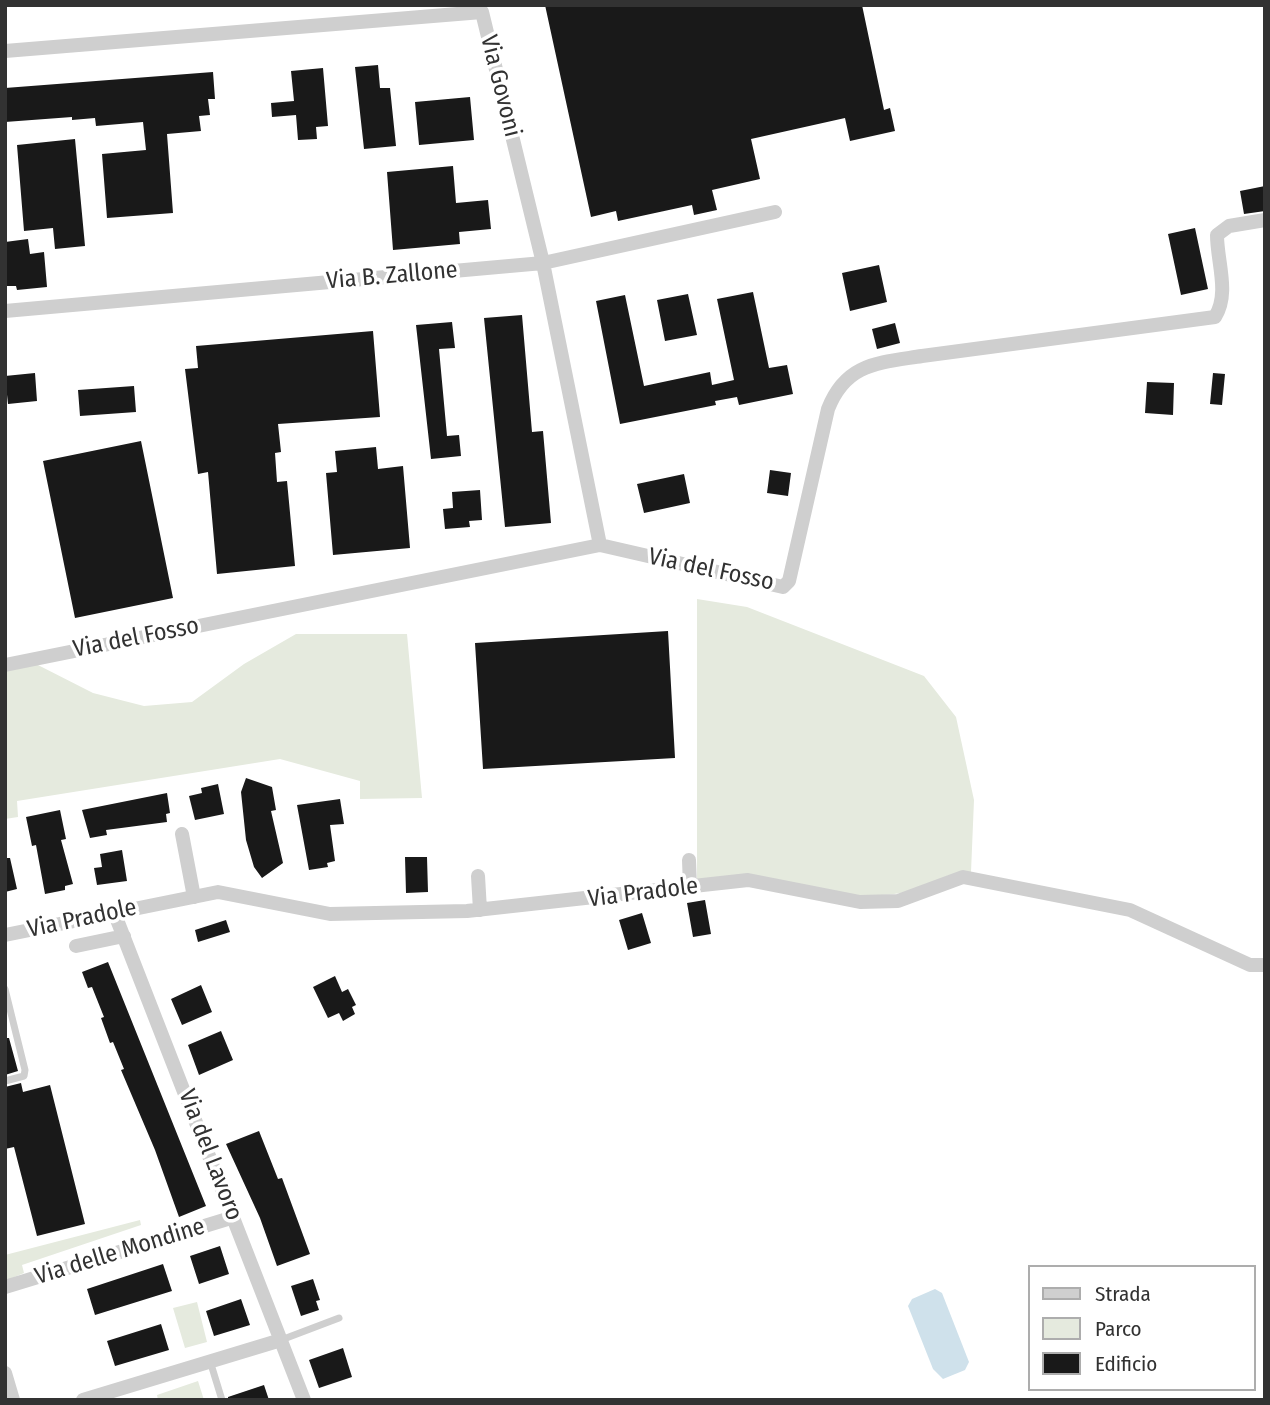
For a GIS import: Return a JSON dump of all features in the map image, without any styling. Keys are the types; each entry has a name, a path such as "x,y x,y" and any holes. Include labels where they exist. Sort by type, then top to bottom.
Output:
{"street":[{"name":"Via Govoni","path":"5,51 482,12 543,263 600,545"},
{"name":"Via B. Zallone","path":"5,311 543,263 775,212"},
{"name":"Via del Fosso","path":"5,665 600,545 783,587 789,580 828,410 835,392 848,376 875,364 910,358 1215,317 1222,308 1223,291 1217,235 1229,226 1265,220"},
{"path":"183,834 194,897"},
{"path":"689,860 691,887"},
{"path":"478,876 480,910"},
{"name":"Via Pradole","path":"5,935 218,892 330,914 480,910 748,880 860,902 898,901 963,877 1130,910 1250,965 1265,965"},
{"name":"Via del Lavoro","path":"114,912 304,1400"},
{"path":"76,946 124,936"},
{"name":"Via delle Mondine","path":"5,1287 234,1217"},
{"path":"83,1400 281,1340"},
{"path":"5,1373 13,1400"}],"lane":[{"path":"5,989 25,1070 24,1076 5,1081"},
{"path":"281,1340 339,1318"},
{"path":"210,1361 222,1400"}],"green space":[{"path":"697,599 747,607 924,676 956,717 974,800 971,872 951,875 904,892 870,895 820,894 697,881"},
{"path":"296,634 407,634 422,798 360,799 360,781 280,759 17,801 18,817 5,819 5,670 34,663 93,693 144,706 192,702 244,664"},
{"path":"140,1220 141,1225 22,1265 24,1273 5,1281 5,1255"},
{"path":"197,1302 207,1342 185,1348 173,1308"},
{"path":"198,1381 204,1400 158,1400 157,1395"}],"shaded area":[{"path":"935,1289 942,1293 969,1362 965,1370 943,1379 933,1369 908,1306 912,1299"}],"building":[{"path":"545,5 862,5 884,110 890,108 895,131 850,141 845,118 751,139 760,179 712,190 717,210 694,215 692,205 618,221 616,211 591,217"},
{"path":"378,65 380,88 390,88 396,146 364,149 355,67"},
{"path":"323,68 328,126 316,127 317,139 298,140 296,115 272,117 271,103 294,101 291,71"},
{"path":"213,72 215,99 208,99 210,115 199,116 201,131 167,134 173,213 107,218 102,154 146,150 143,122 96,126 95,118 72,120 72,117 5,122 5,88"},
{"path":"470,97 474,140 419,145 415,102"},
{"path":"75,139 85,246 55,249 53,228 24,231 17,145"},
{"path":"453,166 456,203 488,200 491,229 459,232 460,244 393,250 387,172"},
{"path":"1265,186 1265,211 1244,214 1240,191"},
{"path":"1195,228 1208,289 1181,295 1168,234"},
{"path":"28,239 30,254 44,252 47,287 17,290 16,286 5,286 5,242"},
{"path":"879,265 887,302 850,311 842,273"},
{"path":"753,292 769,368 787,365 793,394 739,405 737,397 715,401 716,405 620,424 596,301 625,295 644,386 710,372 712,385 734,380 717,299"},
{"path":"688,294 697,335 665,341 657,300"},
{"path":"522,315 532,432 543,431 551,523 505,527 484,318"},
{"path":"452,322 455,348 439,349 447,436 459,435 461,456 431,459 416,325"},
{"path":"895,323 900,343 877,349 872,329"},
{"path":"373,331 380,417 278,424 281,452 275,453 277,482 287,481 295,566 217,574 208,472 198,474 185,369 198,368 196,346"},
{"path":"35,373 37,401 8,404 5,376"},
{"path":"1213,373 1225,374 1222,405 1210,404"},
{"path":"1147,382 1174,383 1173,415 1145,413"},
{"path":"134,386 136,412 80,416 78,390"},
{"path":"141,441 173,598 75,618 43,461"},
{"path":"376,447 378,469 403,466 410,548 333,555 326,473 337,472 335,451"},
{"path":"770,470 791,473 788,496 767,493"},
{"path":"684,474 690,503 644,513 637,484"},
{"path":"480,490 482,520 469,521 470,527 445,529 443,509 453,508 452,492"},
{"path":"668,631 675,758 483,769 475,643"},
{"path":"246,778 272,787 276,810 271,811 283,863 262,878 254,867 246,840 241,792"},
{"path":"218,784 224,814 195,820 189,796 202,793 201,788"},
{"path":"167,793 170,813 166,814 167,822 106,830 107,835 90,838 82,810"},
{"path":"340,799 344,824 330,825 335,861 327,863 328,867 309,870 297,805"},
{"path":"60,810 66,839 61,840 73,884 65,886 65,890 45,894 36,845 32,846 26,817"},
{"path":"122,850 127,881 97,885 94,868 102,867 100,854"},
{"path":"405,857 427,857 428,892 406,893"},
{"path":"5,858 10,858 17,889 5,892"},
{"path":"705,900 711,934 693,937 687,903"},
{"path":"642,913 651,943 628,950 619,920"},
{"path":"226,920 230,932 198,942 195,930"},
{"path":"108,962 206,1206 179,1217 155,1150 121,1070 124,1069 113,1042 110,1043 101,1018 104,1017 92,987 88,988 82,972"},
{"path":"335,976 342,992 348,989 356,1005 352,1007 355,1014 343,1021 339,1013 328,1018 313,987"},
{"path":"201,985 212,1012 182,1025 171,999"},
{"path":"221,1031 233,1060 199,1075 188,1045"},
{"path":"5,1038 9,1038 18,1071 5,1075"},
{"path":"21,1083 23,1092 50,1085 85,1224 37,1236 14,1147 5,1149 5,1087"},
{"path":"259,1131 278,1179 282,1178 310,1254 277,1266 260,1218 226,1144"},
{"path":"220,1246 229,1274 199,1284 190,1256"},
{"path":"163,1264 172,1291 95,1315 87,1289"},
{"path":"313,1279 320,1300 316,1301 319,1310 301,1316 291,1286"},
{"path":"241,1299 250,1325 214,1336 206,1311"},
{"path":"161,1324 169,1350 115,1366 107,1341"},
{"path":"343,1348 352,1377 319,1388 309,1360"},
{"path":"264,1385 269,1400 228,1400 228,1397"}]}
